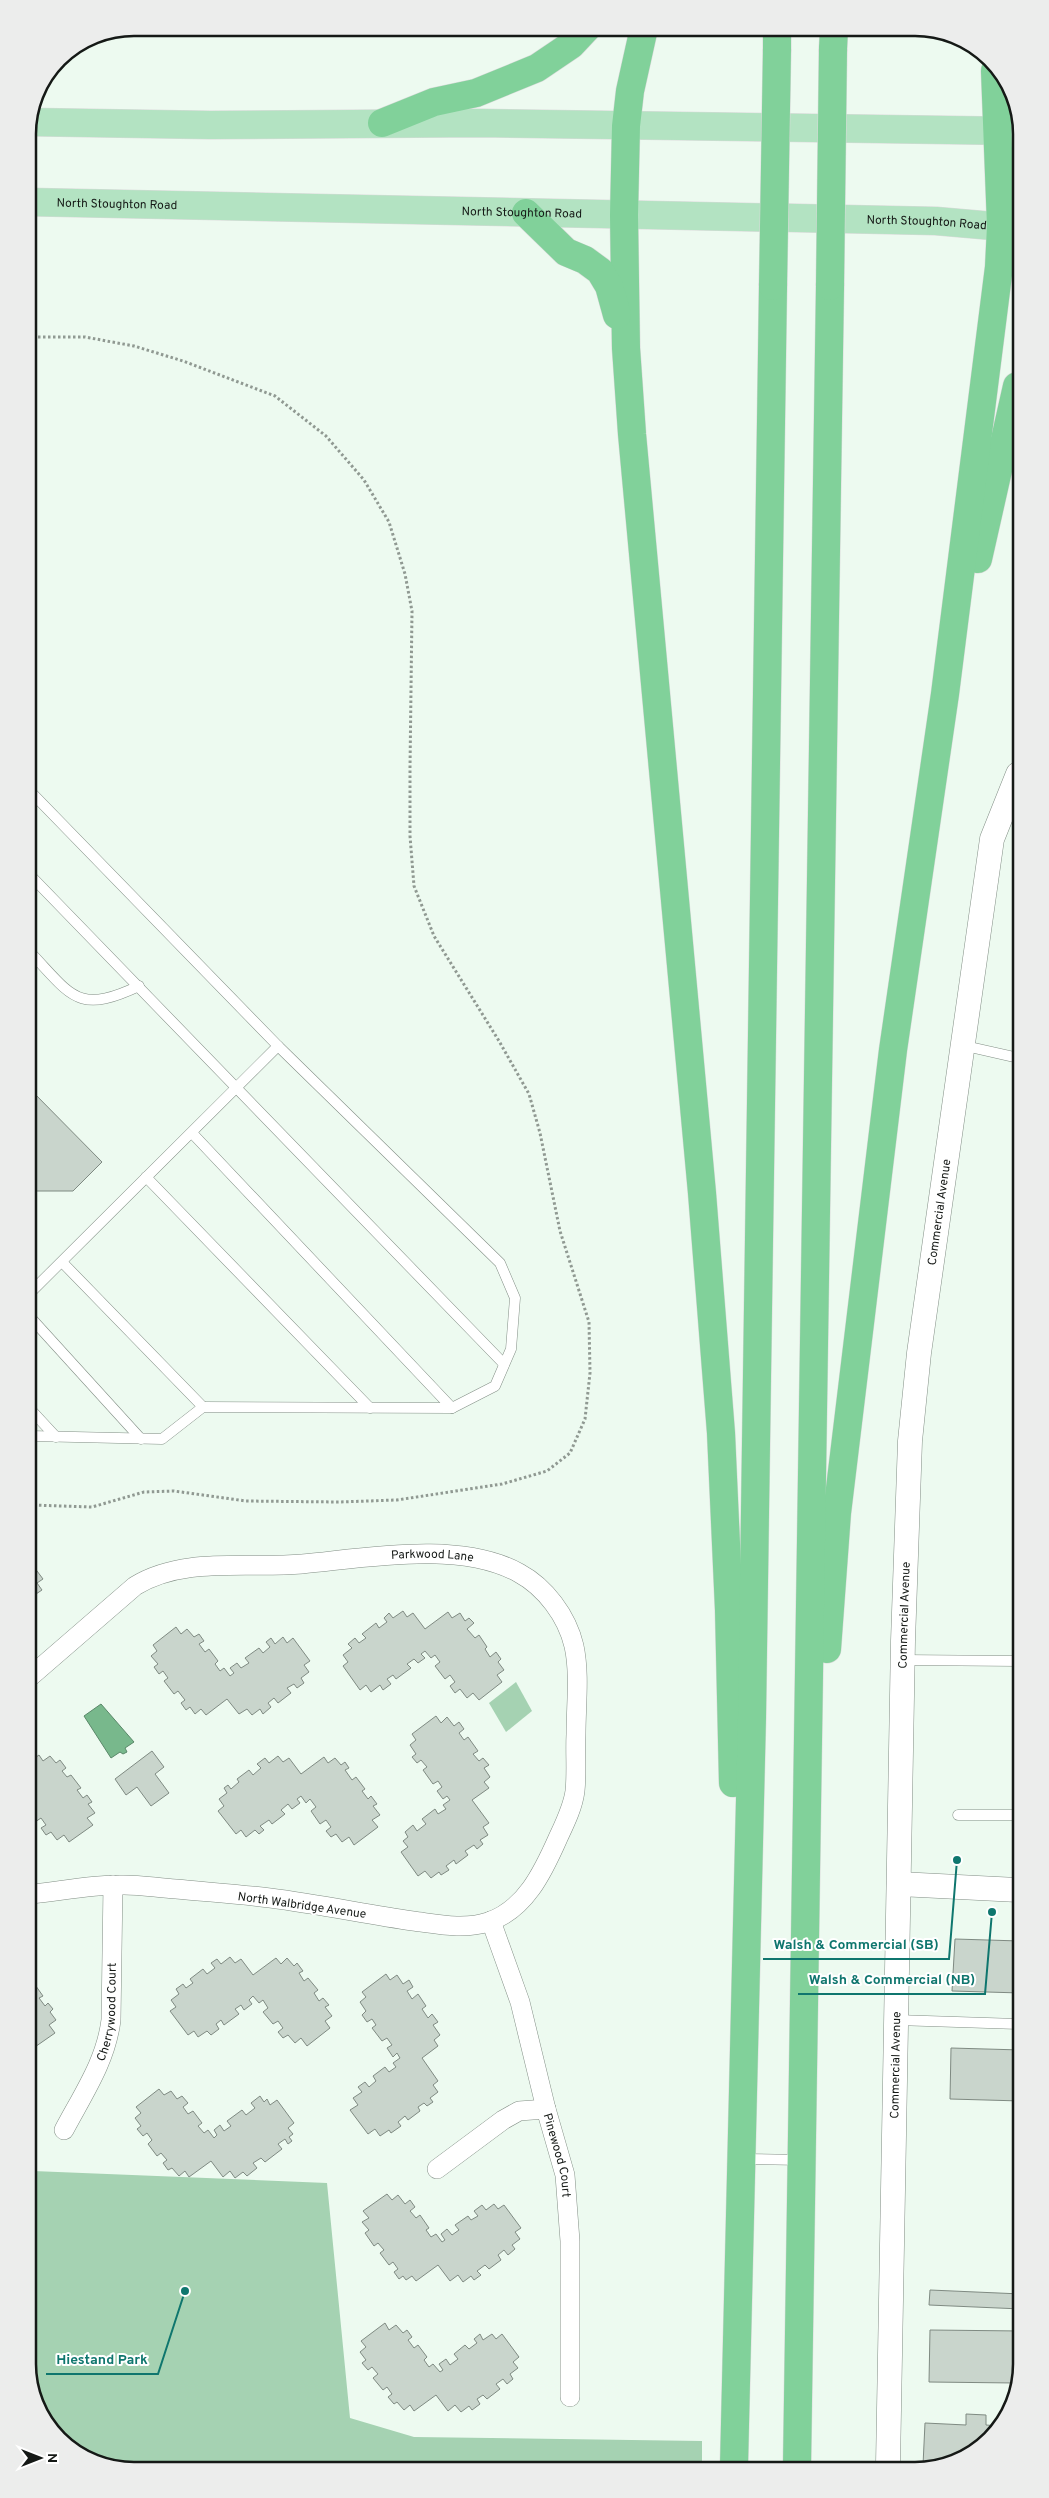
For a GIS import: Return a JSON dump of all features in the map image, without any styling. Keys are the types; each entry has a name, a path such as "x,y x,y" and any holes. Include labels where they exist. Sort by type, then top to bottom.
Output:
{"highway":[{"path":"382,123 434,102 476,93 537,68 571,45 579,36"},
{"path":"642,36 630,91 626,126 624,215 626,348 632,434 702,1193 721,1433 729,1610 734,1804 747,1939"},
{"path":"734,2462 747,1939 760,1215 777,38"},
{"path":"797,2462 834,39"},
{"path":"805,2016 837,1513 893,1050 945,694 999,267 1009,227 1007,131 998,82"},
{"path":"526,213 566,252 585,260 600,271 609,286 626,348"},
{"path":"945,694 1013,403"}],"main road":[{"path":"41,107 210,125"},
{"path":"37,122 210,125 382,123 1007,131"},
{"name":"North Stoughton Road","path":"36,202 936,221 1009,227"}],"street":[{"name":"Commercial Avenue","path":"888,2462 902,1660 910,1441 918,1352 992,839 1013,786"},
{"name":"Parkwood Lane","path":"36,1672 135,1586 154,1575 182,1568 298,1565 392,1554 444,1554 469,1557 516,1571 536,1584 553,1602 565,1623 574,1645 576,1670 575,1791 568,1816 544,1869 530,1890"},
{"path":"899,1884 1013,1890"},
{"name":"North Walbridge Avenue","path":"36,1894 113,1885 270,1898 427,1923 467,1926 491,1921 502,1916 530,1890"},
{"name":"Cherrywood Court","path":"64,2130 92,2079 108,2042 111,2013 113,1885"},
{"name":"Pinewood Court","path":"491,1921 520,2002 546,2109 561,2156 568,2204 570,2397"},
{"path":"437,2169 503,2120 519,2111 546,2109"}],"lane":[{"path":"36,797 278,1046 500,1263 515,1298 510,1349 495,1386 452,1408 203,1408 162,1439 36,1436"},
{"path":"36,880 504,1364"},
{"path":"36,958 60,984 78,998 97,1002 114,998 138,986"},
{"path":"962,1045 1013,1057"},
{"path":"36,1288 278,1046"},
{"path":"192,1132 452,1408"},
{"path":"146,1177 370,1408"},
{"path":"62,1262 203,1408"},
{"path":"36,1325 141,1439"},
{"path":"36,1415 56,1436"},
{"path":"902,1660 1013,1661"},
{"path":"958,1815 1013,1815"},
{"path":"896,2020 1013,2024"},
{"path":"741,2159 802,2160"}],"path":[{"path":"36,337 85,337 134,346 182,361 275,396 326,436 364,480 389,522 412,611 410,836 414,886 434,936 499,1041 529,1094 540,1133 560,1231 590,1322 590,1364 586,1419 570,1453 547,1471 502,1484 397,1500 246,1502 174,1491 144,1492 92,1507 36,1505"}],"shaded area":[{"path":"516,1682 532,1711 506,1732 489,1703"},
{"path":"101,1704 134,1742 125,1748 127,1752 123,1754 120,1752 111,1758 84,1716"},
{"path":"36,2171 327,2183 350,2418 414,2437 702,2441 702,2462 128,2462 109,2458 85,2449 74,2442 56,2424 41,2395 37,2377"}],"building":[{"path":"36,1095 102,1162 73,1191 36,1191"},
{"path":"36,1570 43,1579 37,1583 42,1590 36,1594"},
{"path":"403,1611 407,1617 413,1613 425,1629 448,1612 452,1618 460,1613 465,1621 469,1618 474,1623 467,1629 475,1638 479,1635 487,1647 485,1649 490,1657 496,1652 501,1659 498,1662 504,1670 497,1675 502,1682 479,1700 473,1693 467,1698 460,1689 455,1693 450,1686 455,1682 450,1675 445,1679 435,1666 440,1662 435,1655 431,1658 425,1651 421,1654 425,1658 418,1663 414,1659 407,1664 411,1668 396,1679 393,1675 387,1679 391,1684 383,1690 380,1685 371,1692 366,1685 360,1690 343,1666 348,1662 343,1655 352,1648 348,1644 355,1638 359,1643 366,1638 362,1634 376,1623 379,1628 387,1622 384,1618 389,1613 393,1618"},
{"path":"176,1627 181,1634 187,1629 194,1637 199,1634 204,1641 199,1644 205,1652 209,1649 218,1661 215,1664 220,1671 224,1668 230,1676 234,1673 230,1668 237,1663 241,1668 249,1663 245,1658 259,1648 263,1653 270,1647 266,1642 271,1638 275,1644 283,1637 287,1643 293,1638 310,1661 304,1665 309,1672 301,1678 304,1683 297,1688 294,1684 287,1688 291,1693 278,1703 274,1698 268,1703 271,1707 263,1714 260,1709 252,1715 247,1709 239,1714 227,1699 206,1715 201,1709 195,1714 190,1707 186,1710 181,1703 185,1700 178,1691 174,1694 164,1681 168,1678 163,1671 159,1674 154,1667 158,1664 151,1656 157,1651 153,1645"},
{"path":"436,1716 441,1723 447,1717 454,1726 459,1722 464,1729 459,1733 464,1740 468,1737 478,1751 473,1754 479,1761 483,1758 489,1765 484,1768 490,1777 484,1782 489,1788 472,1800 489,1823 483,1827 488,1835 480,1840 483,1844 477,1849 474,1845 465,1851 468,1855 456,1864 454,1860 446,1866 449,1870 441,1875 439,1872 431,1878 425,1871 418,1876 401,1852 408,1847 403,1841 408,1837 405,1832 413,1825 417,1831 426,1824 422,1819 435,1809 438,1814 446,1809 443,1805 450,1800 447,1796 443,1799 437,1791 442,1787 438,1781 433,1784 423,1770 427,1767 421,1760 417,1763 412,1757 416,1754 410,1745 416,1740 412,1734"},
{"path":"152,1751 164,1767 155,1774 169,1793 151,1806 137,1787 126,1795 115,1779"},
{"path":"39,1755 43,1761 50,1756 56,1763 60,1760 66,1768 62,1771 67,1777 71,1775 81,1788 77,1790 83,1798 87,1795 92,1802 88,1804 95,1813 87,1818 93,1825 69,1842 64,1835 57,1840 51,1832 46,1835 41,1828 46,1825 41,1818 36,1821 36,1757"},
{"path":"278,1756 283,1762 289,1758 301,1774 324,1757 328,1763 335,1758 341,1765 345,1762 349,1768 345,1770 352,1780 356,1777 365,1789 362,1791 368,1799 371,1796 377,1804 373,1806 380,1815 372,1820 378,1827 354,1845 349,1837 342,1842 336,1834 331,1837 326,1831 331,1827 326,1820 320,1824 311,1811 316,1807 310,1799 306,1803 301,1796 297,1799 300,1803 292,1809 288,1804 281,1810 285,1814 272,1824 269,1820 260,1826 264,1830 259,1834 255,1830 246,1837 241,1830 236,1834 218,1811 224,1806 219,1799 227,1793 224,1788 228,1785 231,1789 239,1782 237,1779 249,1770 253,1775 261,1768 257,1764 265,1758 269,1763"},
{"path":"955,1939 1013,1941 1013,1993 952,1991"},
{"path":"230,1957 235,1963 241,1959 253,1975 276,1958 281,1964 287,1958 294,1966 297,1963 303,1971 299,1973 304,1981 308,1978 318,1990 314,1993 319,2001 323,1998 329,2005 325,2007 332,2016 325,2021 330,2028 307,2046 301,2038 295,2043 288,2035 283,2038 278,2032 283,2028 278,2021 273,2024 263,2012 268,2008 263,2000 259,2003 253,1996 249,2000 252,2004 244,2010 241,2005 235,2009 239,2014 224,2025 221,2020 216,2024 219,2029 211,2035 207,2031 198,2037 194,2031 188,2035 170,2011 176,2007 171,2000 179,1994 176,1989 183,1984 186,1988 193,1983 190,1979 203,1969 207,1974 215,1968 211,1963 217,1959 221,1964"},
{"path":"386,1974 390,1980 397,1975 403,1984 409,1980 413,1987 407,1991 412,1999 418,1994 426,2006 422,2009 428,2018 432,2014 438,2022 433,2025 440,2035 434,2040 438,2046 422,2058 438,2081 433,2085 438,2092 430,2098 433,2102 427,2106 424,2103 418,2107 420,2111 408,2120 405,2116 398,2122 401,2126 391,2133 389,2130 380,2136 375,2129 368,2134 350,2110 358,2105 353,2098 362,2092 358,2087 365,2082 369,2087 376,2081 373,2076 385,2067 389,2072 396,2067 393,2063 400,2058 397,2053 393,2057 387,2048 392,2045 387,2038 382,2041 372,2028 376,2025 372,2019 367,2022 362,2015 366,2011 360,2002 366,1997 362,1992"},
{"path":"36,1986 43,1996 39,1998 45,2006 48,2003 53,2009 50,2012 56,2020 49,2025 55,2033 36,2046"},
{"path":"951,2048 1013,2050 1013,2101 950,2099"},
{"path":"159,2089 164,2095 171,2091 177,2099 182,2096 188,2103 183,2107 188,2114 193,2111 202,2123 198,2126 204,2133 208,2130 214,2138 217,2135 214,2130 220,2125 224,2131 231,2126 227,2121 242,2110 246,2115 255,2108 251,2103 260,2096 264,2102 267,2099 270,2105 277,2100 294,2123 288,2128 293,2134 289,2137 292,2141 288,2144 285,2139 278,2144 282,2149 265,2162 261,2158 253,2163 257,2168 247,2176 243,2172 235,2178 230,2171 223,2177 211,2161 189,2177 185,2171 179,2176 172,2168 168,2170 163,2163 167,2160 161,2153 157,2156 148,2144 152,2140 147,2133 143,2136 137,2129 141,2126 135,2118 141,2113 136,2107"},
{"path":"387,2194 392,2200 398,2195 405,2204 410,2200 415,2207 410,2211 416,2218 420,2215 429,2228 426,2230 431,2237 436,2234 442,2242 445,2240 441,2234 447,2229 452,2235 459,2230 455,2225 468,2216 471,2220 478,2216 474,2211 482,2205 486,2210 494,2204 498,2209 504,2205 521,2228 515,2232 520,2239 512,2245 515,2249 508,2255 504,2250 498,2255 501,2260 489,2269 485,2265 477,2271 481,2275 474,2280 471,2276 463,2282 458,2275 450,2281 438,2265 416,2281 412,2276 406,2280 403,2276 399,2279 394,2272 398,2269 393,2262 389,2265 380,2253 384,2250 378,2243 374,2246 365,2233 369,2230 362,2222 369,2218 363,2211"},
{"path":"930,2290 1013,2294 1013,2309 929,2305"},
{"path":"385,2323 389,2330 396,2325 403,2333 407,2330 412,2337 408,2340 414,2348 418,2345 427,2357 424,2360 429,2367 433,2364 440,2372 443,2370 439,2364 446,2359 450,2365 458,2359 454,2354 465,2345 469,2349 477,2343 474,2339 480,2334 483,2340 492,2334 496,2339 502,2334 519,2357 513,2362 518,2368 510,2374 513,2379 507,2384 503,2379 496,2384 500,2389 487,2399 483,2395 477,2399 480,2404 472,2410 469,2406 461,2412 455,2405 448,2411 436,2395 414,2411 410,2405 404,2410 397,2402 394,2404 388,2397 392,2394 387,2387 383,2390 373,2378 378,2374 372,2367 368,2370 362,2363 366,2360 360,2352 366,2347 361,2341"},
{"path":"930,2330 1013,2331 1011,2383 929,2382"},
{"path":"966,2414 986,2415 986,2425 992,2425 979,2438 958,2452 946,2457 923,2461 925,2423 966,2425"}],"place":[{"name":"Walsh & Commercial (SB)","path":"957,1860"},
{"name":"Walsh & Commercial (NB)","path":"992,1912"},
{"name":"Hiestand Park","path":"185,2291"}]}
